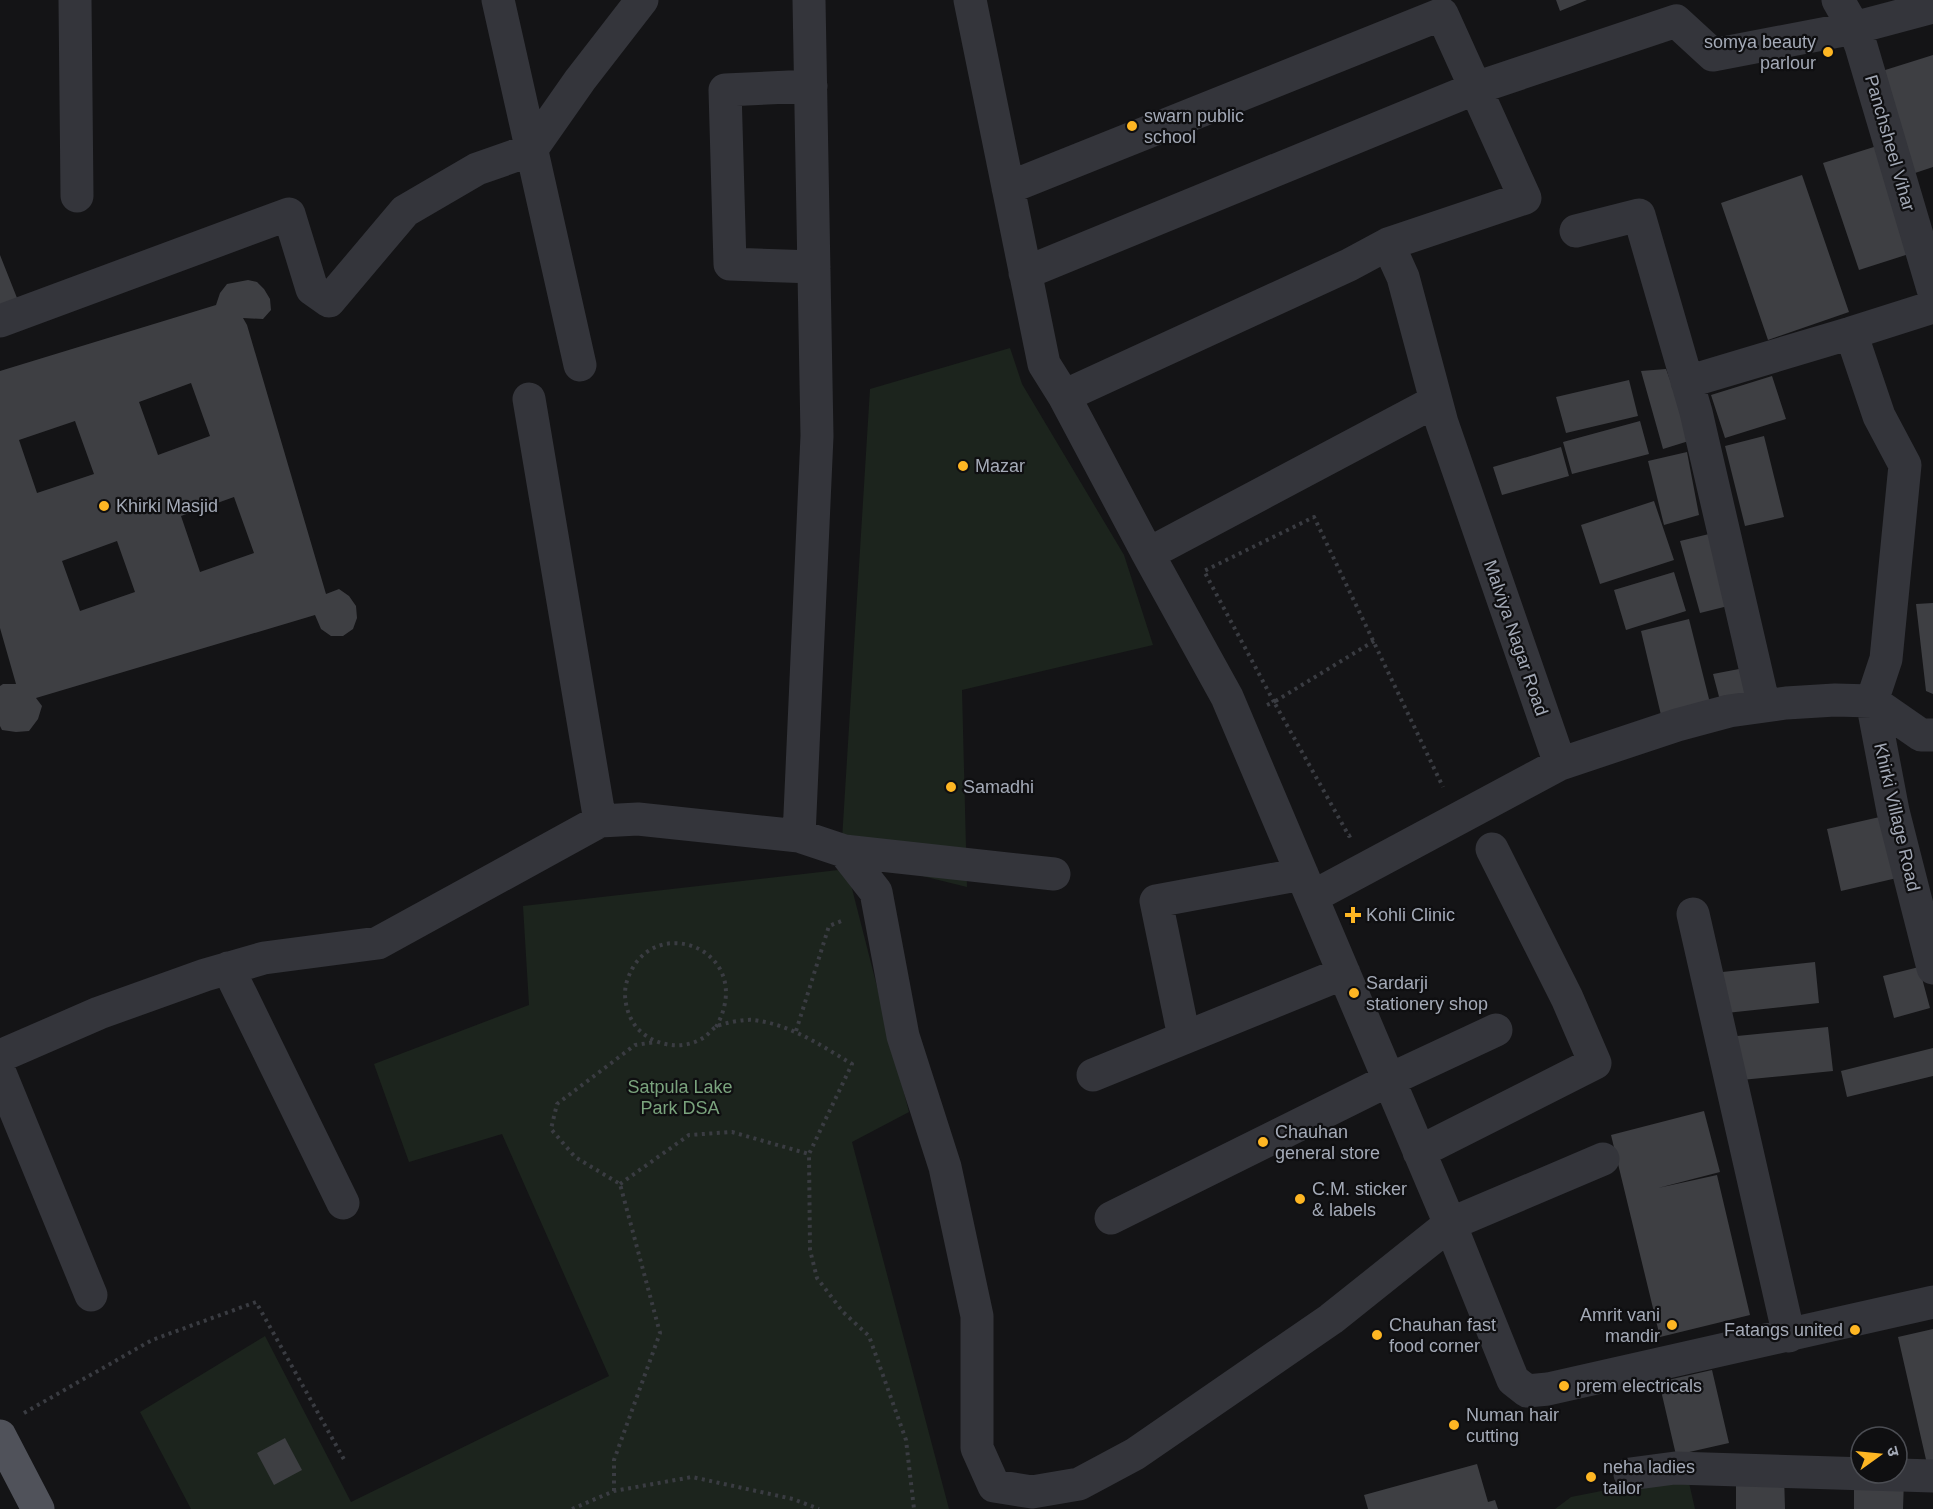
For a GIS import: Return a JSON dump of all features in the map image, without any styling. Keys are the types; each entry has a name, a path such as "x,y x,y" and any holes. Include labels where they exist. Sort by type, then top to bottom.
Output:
{"main road":[{"path":"10,1426 38,1509"}],"street":[{"path":"75,0 77,195"},
{"path":"498,0 580,365"},
{"path":"0,321 289,214 312,289 329,301 405,212 477,169 531,150 580,80 642,0"},
{"path":"799,836 817,436 809,0"},
{"path":"970,0 1044,364 1064,396 1227,697 1450,1224 1513,1380 1527,1391 1548,1389 1933,1302"},
{"name":"Panchsheel Vihar","path":"1838,0 1854,28 1933,289"},
{"path":"1025,273 1476,88 1676,21 1713,55 1854,28 1933,7"},
{"path":"1008,188 1442,14 1525,198 1388,244 1349,265 1064,396"},
{"path":"811,86 725,90 730,264 814,267"},
{"path":"1576,231 1639,215 1687,382 1764,706"},
{"name":"Malviya Nagar Road","path":"1388,244 1403,277 1436,401 1560,764"},
{"path":"1687,382 1933,307"},
{"path":"1851,333 1879,416 1905,465 1886,658 1872,701"},
{"path":"529,399 600,821"},
{"path":"1148,554 1436,401"},
{"path":"1184,1037 1156,902 1307,886 1560,764 1677,725 1729,711 1835,700 1872,701 1921,735 1933,735"},
{"name":"Khirki Village Road","path":"1872,701 1893,811 1933,968"},
{"path":"0,1056 99,1013 228,968 264,958 378,943 600,821 638,819 799,836 844,851 1054,874"},
{"path":"1419,1152 1595,1063 1567,998 1492,849"},
{"path":"844,851 876,891 903,1036 945,1167 977,1316 977,1448 994,1486 1032,1492 1079,1484 1135,1454 1331,1319 1450,1224 1603,1159"},
{"path":"1693,914 1789,1336"},
{"path":"228,968 344,1203"},
{"path":"1093,1075 1344,973"},
{"path":"1111,1218 1389,1080 1496,1030"},
{"path":"0,1073 91,1295"},
{"path":"1630,1474 1675,1467 1933,1476"}],"path":[{"path":"1359,831 1349,836 1204,572 1314,517 1443,787 1433,792"},
{"path":"1237,720 1274,702 1374,641"},
{"path":"796,1031 829,926 879,908"},
{"path":"673,943 691,945 707,953 718,965 725,980 728,996 724,1012 716,1026 704,1038 690,1044 673,1046 657,1042 643,1034 632,1022 626,1005 625,987 630,970 641,956 656,946 673,943"},
{"path":"716,1026 752,1020 796,1031 852,1064 808,1154 810,1250 817,1278 843,1312 869,1336 906,1440 914,1509"},
{"path":"614,1491 614,1460 660,1333 620,1184 575,1157 551,1129 557,1104 635,1045 657,1042"},
{"path":"620,1184 690,1135 732,1132 808,1154"},
{"path":"10,1426 152,1340 255,1302 346,1463"},
{"path":"572,1509 614,1491 692,1477 793,1499 819,1509"}],"green space":[{"path":"1010,348 1022,384 1124,555 1153,645 962,690 967,887 841,856 870,389"},
{"name":"Satpula Lake Park DSA","path":"847,869 909,1112 852,1142 949,1509 191,1509 140,1412 265,1336 351,1502 609,1376 502,1134 409,1162 374,1064 529,1005 523,906"},
{"path":"1687,1474 1695,1509 1555,1509 1571,1497"}],"building":[{"path":"1556,0 1587,0 1560,11"},
{"path":"1933,55 1933,167 1915,173 1882,71"},
{"path":"1877,146 1912,253 1859,270 1823,163"},
{"path":"1802,175 1849,312 1768,340 1721,203"},
{"path":"0,255 19,303 0,310"},
{"name":"Khirki Masjid","path":"248,280 257,282 270,299 271,310 263,319 243,318 247,325 326,594 339,589 349,596 356,606 357,618 353,629 343,636 331,636 321,629 315,615 36,698 42,706 38,719 29,731 2,730 0,726 0,686 16,684 0,628 0,371 216,305 220,293 227,284","holes":["191,383 210,436 158,455 139,402","75,421 94,474 37,493 19,440","234,497 254,553 200,572 181,516","117,541 135,592 80,611 62,561"]},
{"path":"1666,369 1692,440 1663,449 1641,371"},
{"path":"1772,376 1786,419 1725,438 1711,395"},
{"path":"1629,380 1638,416 1566,433 1556,397"},
{"path":"1640,421 1649,454 1572,474 1563,442"},
{"path":"1764,436 1784,517 1745,526 1725,446"},
{"path":"1561,447 1569,476 1502,495 1493,467"},
{"path":"1687,452 1699,515 1664,525 1648,461"},
{"path":"1654,501 1674,560 1600,584 1581,525"},
{"path":"1709,534 1728,606 1700,613 1680,541"},
{"path":"1674,572 1686,611 1626,630 1614,590"},
{"path":"1933,603 1933,694 1926,691 1916,604"},
{"path":"1689,619 1710,703 1661,715 1641,631"},
{"path":"1739,669 1748,701 1722,708 1713,674"},
{"path":"1884,816 1897,878 1841,891 1827,829"},
{"path":"1815,962 1819,1003 1717,1014 1713,973"},
{"path":"1919,967 1930,1008 1894,1018 1883,976"},
{"path":"1828,1027 1833,1071 1731,1081 1727,1037"},
{"path":"1933,1048 1933,1076 1847,1097 1841,1071"},
{"path":"1704,1111 1720,1172 1658,1188 1717,1175 1750,1315 1660,1337 1611,1135"},
{"path":"1933,1329 1933,1463 1927,1464 1898,1337"},
{"path":"1712,1370 1729,1443 1676,1455 1659,1382"},
{"path":"285,1438 302,1470 274,1485 257,1453"},
{"path":"1477,1464 1488,1502 1495,1500 1498,1509 1368,1509 1364,1495"},
{"path":"1784,1474 1785,1509 1736,1509 1736,1475"},
{"path":"1854,1485 1904,1485 1903,1509 1854,1509"}],"place":[{"name":"somya beauty parlour","path":"1828,52"},
{"name":"swarn public school","path":"1132,126"},
{"name":"Mazar","path":"963,466"},
{"name":"Khirki Masjid","path":"104,506"},
{"name":"Samadhi","path":"951,787"},
{"name":"Kohli Clinic","path":"1353,915"},
{"name":"Sardarji stationery shop","path":"1354,993"},
{"name":"Chauhan general store","path":"1263,1142"},
{"name":"C.M. sticker & labels","path":"1300,1199"},
{"name":"Amrit vani mandir","path":"1672,1325"},
{"name":"Fatangs united","path":"1855,1330"},
{"name":"Chauhan fast food corner","path":"1377,1335"},
{"name":"prem electricals","path":"1564,1386"},
{"name":"Numan hair cutting","path":"1454,1425"},
{"name":"neha ladies tailor","path":"1591,1477"}]}
